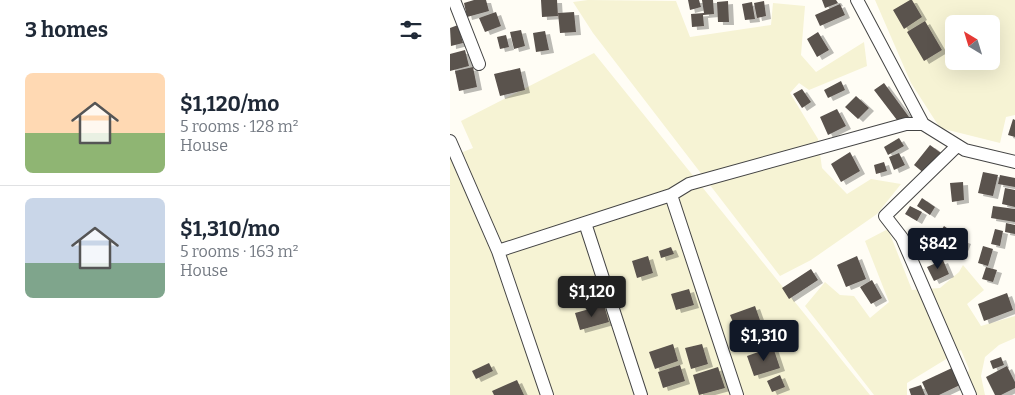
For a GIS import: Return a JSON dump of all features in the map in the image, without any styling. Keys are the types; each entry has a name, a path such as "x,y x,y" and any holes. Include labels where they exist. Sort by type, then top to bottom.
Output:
{"street":[{"path":"454,0 479,64"},
{"path":"857,0 923,124 965,150 1015,162"},
{"path":"498,251 672,195 689,184 906,124 923,124"},
{"path":"450,140 498,251 547,395"},
{"path":"957,146 885,216 902,238 970,395"},
{"path":"672,195 737,395"},
{"path":"585,223 641,395"}],"shaded area":[{"path":"588,0 676,1 690,37 771,25 773,3 805,6 801,55 816,72 864,42 867,66 809,90 799,83 790,93 818,139 822,168 847,194 871,179 901,184 877,214 811,260 780,276 593,33 573,2"},
{"path":"875,0 1015,0 1015,115 1006,117 1000,143 940,128 911,83"},
{"path":"594,53 870,395 450,395 450,157 473,148 461,121"},
{"path":"888,229 912,290 940,288 959,272 963,265 984,290 967,304 981,326 1015,316 1015,338 999,345 985,357 981,376 985,395 962,395 969,369 961,350 907,383 907,395 874,395 805,306 825,282 840,295 854,296 870,318 889,302 865,241"}],"building":[{"path":"474,0 486,0 489,11 467,17 464,3"},
{"path":"541,0 557,0 558,16 542,17"},
{"path":"688,0 699,0 701,7 690,10"},
{"path":"702,0 713,0 714,14 703,15 704,26 692,27 691,14 704,13"},
{"path":"822,0 836,0 838,3 825,8"},
{"path":"912,0 922,17 904,29 893,10"},
{"path":"728,1 729,22 718,22 717,2"},
{"path":"764,1 766,16 757,18 754,3"},
{"path":"752,2 755,19 745,20 742,4"},
{"path":"840,4 845,15 820,26 815,15"},
{"path":"496,12 501,26 485,32 479,18"},
{"path":"574,12 576,32 560,33 558,13"},
{"path":"925,21 942,50 924,61 907,32"},
{"path":"458,25 463,43 451,46 450,28"},
{"path":"521,30 525,46 514,49 510,32"},
{"path":"545,31 549,50 536,52 533,33"},
{"path":"818,32 829,50 817,57 807,39"},
{"path":"506,35 509,47 500,49 497,37"},
{"path":"465,50 469,66 450,71 450,54"},
{"path":"473,67 477,87 459,91 455,71"},
{"path":"520,68 525,90 500,96 494,74"},
{"path":"841,81 845,90 828,98 824,90"},
{"path":"884,83 909,117 900,124 874,90"},
{"path":"802,89 811,102 802,108 793,94"},
{"path":"856,96 869,108 858,119 845,107"},
{"path":"837,109 846,126 828,135 820,117"},
{"path":"1013,119 1015,120 1015,137 1008,135"},
{"path":"899,138 904,146 888,155 884,147"},
{"path":"930,145 941,153 925,174 914,165"},
{"path":"850,152 860,171 841,182 831,164"},
{"path":"899,153 905,165 894,170 889,157"},
{"path":"884,162 887,171 876,174 874,165"},
{"path":"983,172 998,175 993,196 978,193"},
{"path":"1000,175 1015,178 1015,187 998,184"},
{"path":"963,182 964,200 952,202 950,183"},
{"path":"1005,188 1015,190 1015,207 1002,204"},
{"path":"922,198 935,207 930,215 917,206"},
{"path":"910,206 922,212 917,221 905,214"},
{"path":"993,206 1015,209 1015,222 991,218"},
{"path":"1006,223 1015,225 1015,234 1005,232"},
{"path":"944,226 954,233 944,249 933,243"},
{"path":"995,229 1003,231 1000,246 991,244"},
{"path":"955,237 966,241 960,256 949,252"},
{"path":"983,246 993,249 988,266 978,263"},
{"path":"671,247 674,254 661,258 659,251"},
{"path":"648,256 653,273 637,278 632,261"},
{"path":"857,256 866,279 846,287 837,265"},
{"path":"943,260 949,274 934,281 927,267"},
{"path":"986,267 997,270 993,282 982,279"},
{"path":"811,269 818,280 789,299 782,288"},
{"path":"872,280 882,298 871,304 860,287"},
{"path":"689,289 694,305 676,310 671,294"},
{"path":"1007,293 1013,310 984,321 978,304"},
{"path":"604,305 609,322 580,330 575,313"},
{"path":"755,306 761,323 737,332 730,315"},
{"path":"767,330 772,344 753,350 750,344 762,340 759,332"},
{"path":"673,344 678,361 655,369 649,352"},
{"path":"702,344 708,364 691,369 685,348"},
{"path":"773,347 780,368 754,376 747,356"},
{"path":"1001,357 1004,365 993,369 990,361"},
{"path":"489,363 493,371 476,379 472,371"},
{"path":"680,365 685,381 663,388 658,372"},
{"path":"1007,366 1015,382 1015,388 1001,395 995,395 986,377"},
{"path":"718,367 725,388 699,395 693,375"},
{"path":"952,368 960,385 939,395 928,395 922,382"},
{"path":"780,375 785,387 772,392 767,381"},
{"path":"517,380 524,395 494,395 492,391"},
{"path":"921,385 925,395 911,395 909,389"}]}
